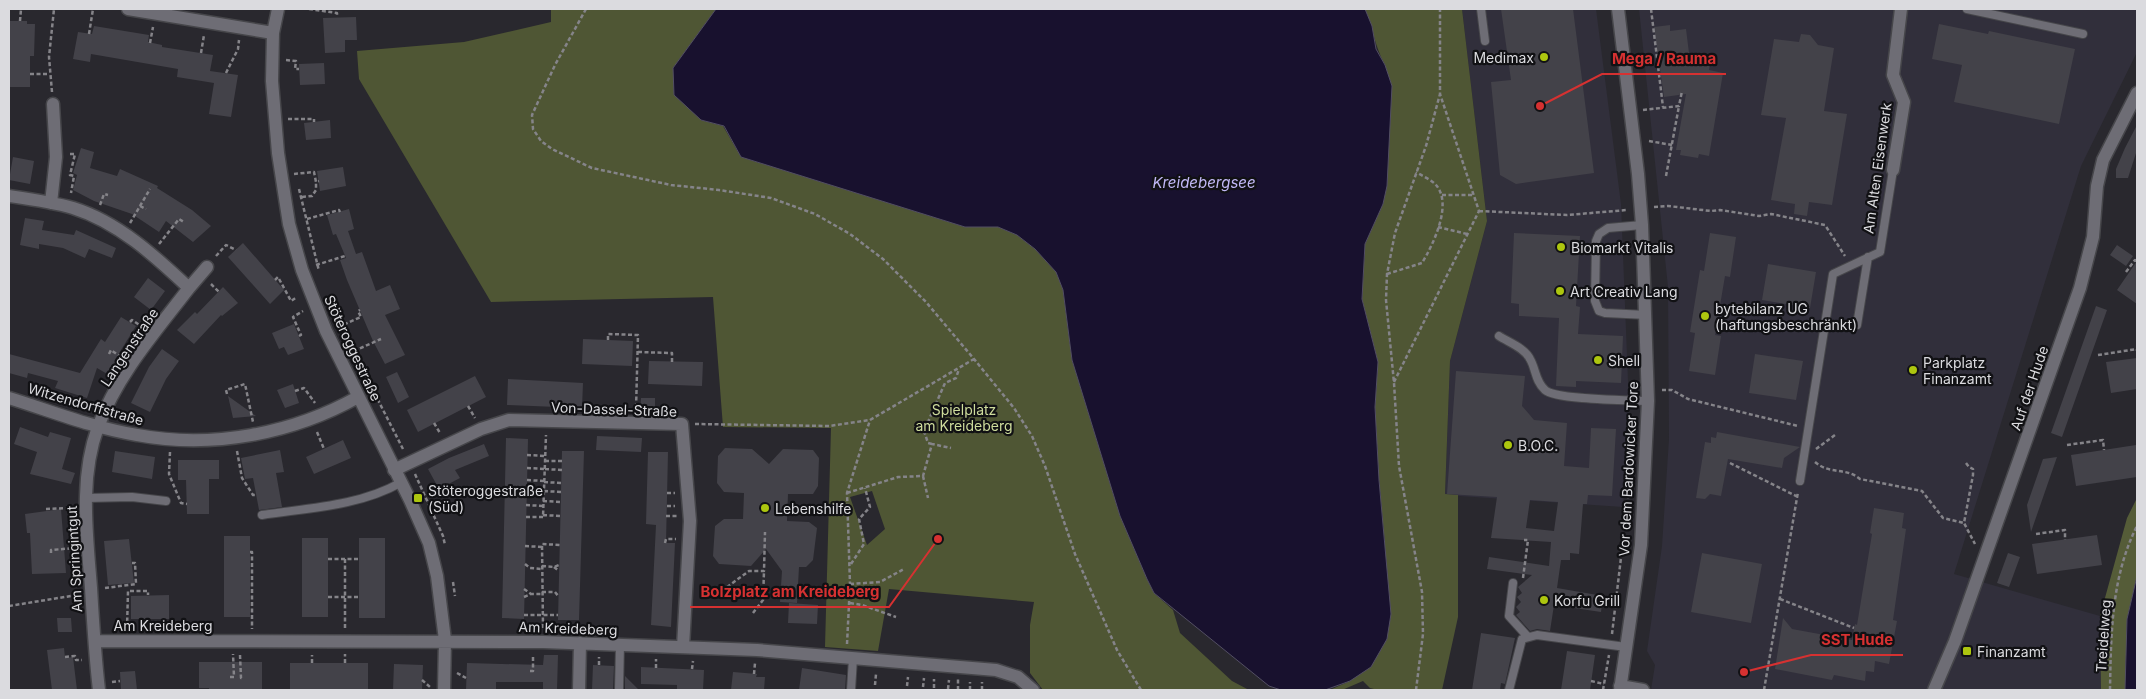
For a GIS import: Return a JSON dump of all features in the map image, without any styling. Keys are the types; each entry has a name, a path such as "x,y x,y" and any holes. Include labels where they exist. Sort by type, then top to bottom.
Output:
{"street":[{"path":"128,9 273,33"},
{"name":"Stöteroggestraße","path":"278,9 273,33 271,59 281,176 289,224 302,270 326,331 429,543 437,576 445,640 444,690"},
{"name":"Vor dem Bardowicker Tore","path":"1618,9 1641,208 1647,315 1648,401 1641,545 1620,688"},
{"name":"Am Alten Eisenwerk","path":"1893,170 1904,102 1893,75 1901,9"},
{"name":"Auf der Hude","path":"1934,690 1955,641 2088,264 2093,237 2097,186 2103,160 2137,93"},
{"path":"51,203 56,152 53,104"},
{"path":"9,196 71,208 100,220 151,253 189,288"},
{"name":"Langenstraße","path":"98,426 133,363 207,267"},
{"name":"Witzendorffstraße","path":"9,398 98,426 136,435 197,441 239,437 277,429 323,414 358,397"},
{"name":"Von-Dassel-Straße","path":"394,470 497,422 526,419 682,424 690,521 683,647"},
{"name":"Am Springintgut","path":"98,426 89,468 86,504 99,690"},
{"name":"Am Kreideberg","path":"95,640 445,640 620,644 757,650 996,670 1018,677 1033,690"},
{"path":"579,690 580,643"},
{"path":"1620,688 1643,690"}],"lane":[{"path":"1481,9 1485,42"},
{"path":"1967,9 2083,34"},
{"name":"Am Alten Eisenwerk","path":"1800,481 1806,454 1834,274 1880,252 1893,170"},
{"path":"1642,225 1608,228 1598,234 1596,241 1595,302 1600,310 1605,313 1647,315"},
{"path":"1856,325 1868,257"},
{"path":"1499,336 1530,357 1538,381 1546,391 1566,396 1648,401"},
{"path":"262,515 355,500 383,492 400,483"},
{"path":"86,504 132,497 166,501"},
{"path":"1513,584 1509,616 1528,637"},
{"path":"1509,690 1522,639 1537,634 1626,647"},
{"path":"618,690 620,644"},
{"path":"850,658 851,690"}],"path":[{"path":"20,21 22,9"},
{"path":"53,104 49,57 54,9"},
{"path":"89,34 94,9"},
{"path":"309,9 337,12 337,18"},
{"path":"586,9 555,65 532,115 533,129 541,141 552,149 592,168 671,186 719,190 770,198 815,214 850,234 883,259 926,302 974,359 1014,408 1032,436 1045,466 1075,554 1116,650 1141,690"},
{"path":"1416,690 1423,634 1422,592 1399,466 1386,300 1387,274 1394,233 1426,146 1440,94 1440,9"},
{"path":"1651,9 1663,107"},
{"path":"202,53 206,23"},
{"path":"226,73 238,49 241,28"},
{"path":"285,60 286,50"},
{"path":"30,74 49,74"},
{"path":"1666,176 1682,91"},
{"path":"1394,384 1479,211 1440,94"},
{"path":"1642,110 1679,106"},
{"path":"275,118 314,119 314,122"},
{"path":"289,119 290,128"},
{"path":"1646,141 1672,145"},
{"path":"56,152 75,154 70,175 74,176 70,192 73,196 71,208"},
{"path":"294,165 294,174 302,197 320,274"},
{"path":"281,176 314,172 317,181 316,190 312,196 285,200"},
{"path":"1387,274 1422,263 1434,244 1442,195 1435,184 1416,172"},
{"path":"124,234 150,189"},
{"path":"1442,195 1474,195"},
{"path":"140,206 146,209"},
{"path":"1479,211 1567,215 1668,206 1711,212 1720,210 1759,216 1771,214 1825,225 1851,265"},
{"path":"289,224 339,210 340,212"},
{"path":"1627,210 1628,227"},
{"path":"151,253 179,219 184,222"},
{"path":"1438,227 1467,234"},
{"path":"207,267 226,245 236,250"},
{"path":"302,270 345,256"},
{"path":"2126,272 2135,260 2137,262"},
{"path":"275,280 278,277 291,301 310,291"},
{"path":"299,336 301,335 293,317 315,305"},
{"path":"326,331 361,317 358,311 360,310"},
{"path":"340,326 344,334"},
{"path":"608,340 608,334 638,335 635,423"},
{"path":"340,359 382,339"},
{"path":"349,343 410,462 443,536 447,553"},
{"path":"2098,355 2137,349 2137,351"},
{"path":"638,352 672,353 672,362"},
{"path":"682,424 829,426 870,420 974,359"},
{"path":"951,448 928,443 924,431 945,384 956,378 959,368"},
{"path":"227,394 226,390 245,384 253,424 242,428 239,437 242,478 252,495 256,495"},
{"path":"295,391 304,388 323,414"},
{"path":"1660,390 1672,390 1688,399 1810,428"},
{"path":"310,418 324,449"},
{"path":"850,658 850,565 847,493 870,420"},
{"path":"543,515 546,421"},
{"path":"1806,454 1824,445 1835,435"},
{"path":"171,439 169,474 181,503 187,504"},
{"path":"2067,445 2103,440 2104,450"},
{"path":"928,498 923,476 932,444"},
{"path":"527,456 545,456"},
{"path":"545,460 562,461"},
{"path":"1730,462 1798,497"},
{"path":"1966,463 1973,469 1974,475 1964,523 1974,543 1986,553"},
{"path":"1818,465 1822,468 1854,474 1860,478 1922,491 1943,518 1964,523"},
{"path":"527,468 562,470"},
{"path":"847,493 898,477 923,476"},
{"path":"527,480 561,482"},
{"path":"1764,690 1800,481"},
{"path":"850,565 864,544 859,518 870,507 865,488"},
{"path":"1603,690 1611,645 1629,491"},
{"path":"526,492 561,492"},
{"path":"544,501 561,502"},
{"path":"46,509 86,504"},
{"path":"526,506 543,506"},
{"path":"526,517 560,516"},
{"name":"Treidelweg","path":"2110,690 2111,627 2116,590 2137,526"},
{"path":"2036,534 2065,530 2065,540"},
{"path":"753,613 763,600 766,532"},
{"path":"1513,584 1522,578 1528,540 1524,540"},
{"path":"530,671 533,671 542,614 542,544 560,545"},
{"path":"525,546 542,547"},
{"path":"51,553 51,550 88,547"},
{"path":"230,677 234,677 251,596 252,552 250,552"},
{"path":"328,559 359,559"},
{"path":"345,640 346,559"},
{"path":"9,606 136,584 135,563 132,563"},
{"path":"525,564 530,568"},
{"path":"525,571 530,568 559,565"},
{"path":"554,567 559,571"},
{"path":"850,584 880,582 904,569"},
{"path":"727,587 749,571 764,571"},
{"path":"453,580 455,604"},
{"path":"524,589 530,594"},
{"path":"128,640 128,591 148,591 148,595"},
{"path":"524,597 530,594 559,591"},
{"path":"555,592 558,597"},
{"path":"328,597 359,597"},
{"path":"1780,598 1854,628"},
{"path":"850,603 862,605 896,617"},
{"path":"524,615 558,615"},
{"path":"242,640 240,678 244,678"},
{"path":"64,657 75,656 76,660 96,659"},
{"path":"422,680 433,690"}],"shaded area":[{"path":"1462,9 1596,9 1621,204 1629,406 1623,507 1445,495 1450,361 1487,221"},
{"path":"1639,9 2137,9 2137,52 2081,166 1954,574 2100,616 2101,690 1651,690 1655,665 1647,651 1662,546 1669,439 1668,287"}],"green space":[{"name":"Spielplatz am Kreideberg","path":"551,9 716,9 673,68 701,120 723,126 741,157 965,227 998,227 1017,235 1035,249 1056,272 1063,290 1072,360 1120,516 1147,579 1154,593 1173,610 1180,633 1232,681 1249,690 1043,690 1030,673 1030,625 1034,602 889,589 878,651 825,647 831,428 723,427 713,297 491,302 359,79 357,51 464,42 551,22","holes":["872,491 885,529 867,545 850,497"]},
{"path":"1365,9 1462,9 1487,221 1450,361 1445,494 1458,495 1458,617 1442,690 1378,690 1370,688 1363,681 1342,690 1332,689 1350,681 1385,544 1375,407 1378,362 1362,299 1365,244 1383,204 1385,65"},
{"path":"2137,498 2137,576 2127,619 2125,690 2101,690 2100,616 2127,518"}],"water":[{"name":"Kreidebergsee","path":"716,9 1365,9 1372,26 1376,49 1385,65 1392,86 1387,186 1383,204 1365,244 1362,299 1378,362 1375,407 1379,480 1391,614 1387,639 1371,667 1350,681 1325,690 1281,690 1269,686 1154,593 1120,516 1072,360 1063,290 1056,272 1035,249 1017,235 998,227 965,227 741,157 724,126 701,120 674,95 673,68"},
{"path":"2137,576 2137,690 2125,690 2127,619"}],"building":[{"path":"1501,9 1573,9 1594,173 1516,184 1500,175 1491,82 1511,80"},
{"path":"356,17 357,40 345,40 345,52 325,53 323,18"},
{"path":"9,21 27,21 27,24 35,24 34,56 30,56 30,87 9,87"},
{"path":"1939,24 1988,34 1989,31 2075,49 2059,124 1954,102 1962,65 1932,59"},
{"path":"1670,25 1670,31 1686,29 1690,61 1710,64 1709,70 1723,73 1709,156 1699,154 1698,158 1680,155 1681,150 1676,150 1686,94 1664,97 1654,27"},
{"path":"94,26 149,35 148,42 162,45 162,47 213,55 210,71 238,75 231,117 209,114 214,83 177,77 178,69 91,54 90,62 73,59 78,32 92,34"},
{"path":"1801,34 1810,35 1818,45 1834,48 1824,111 1847,114 1832,205 1809,202 1807,216 1794,214 1795,204 1771,200 1786,118 1761,115 1774,39 1799,42"},
{"path":"324,63 325,84 300,85 299,64"},
{"path":"330,120 331,138 306,140 304,123"},
{"path":"2137,125 2137,150 2128,178 2116,178 2116,169"},
{"path":"81,148 94,152 90,168 117,176 120,169 158,186 157,188 192,210 211,226 193,242 166,221 159,232 132,214 94,201 73,190 77,175 73,173"},
{"path":"13,157 34,161 30,184 9,180"},
{"path":"343,167 346,186 320,191 317,171"},
{"path":"349,209 354,229 348,231 356,254 362,252 376,291 390,285 400,309 385,315 405,355 385,364 347,280 340,260 346,258 336,234 333,235 327,215"},
{"path":"25,218 44,221 42,230 74,235 76,230 116,248 112,258 89,249 85,258 63,248 39,244 39,249 20,245"},
{"path":"1514,233 1580,236 1576,306 1580,307 1578,334 1623,336 1621,383 1576,381 1576,387 1556,386 1559,318 1519,316 1519,304 1511,303"},
{"name":"bytebilanz UG (haftungsbeschränkt)","path":"1710,233 1736,237 1730,277 1725,276 1715,335 1721,336 1715,375 1689,371 1695,333 1690,332 1700,270 1704,271"},
{"path":"243,243 284,290 270,304 228,257"},
{"path":"2117,245 2133,256 2126,266 2110,255"},
{"path":"2137,261 2137,304 2117,290"},
{"path":"1768,264 1816,272 1810,308 1762,300"},
{"path":"148,278 165,291 151,310 134,297"},
{"path":"223,287 238,303 221,315 194,344 177,330 195,312 197,314"},
{"path":"2096,306 2107,310 2062,437 2051,433"},
{"path":"121,317 136,326 116,358 118,359 109,375 97,368 87,398 55,388 58,381 28,373 27,378 9,373 9,354 80,373 101,339 105,342"},
{"path":"294,324 304,349 288,355 284,347 279,349 272,333"},
{"path":"583,339 633,341 632,366 582,364"},
{"path":"162,349 179,361 166,379 150,412 131,403 149,367"},
{"path":"1755,354 1803,361 1796,400 1749,393"},
{"path":"2137,358 2137,389 2111,393 2106,362"},
{"path":"649,361 703,362 702,386 648,384"},
{"path":"1456,371 1525,376 1522,406 1534,420 1567,423 1564,466 1589,468 1591,428 1616,429 1612,496 1588,495 1587,504 1583,504 1579,554 1570,553 1570,560 1561,560 1557,588 1603,596 1601,612 1554,605 1550,631 1537,629 1530,631 1516,615 1520,612 1516,607 1521,602 1517,597 1522,593 1518,587 1532,575 1487,569 1489,557 1549,566 1551,542 1491,538 1497,497 1447,494","holes":["1530,500 1558,502 1554,531 1526,528"]},
{"path":"397,372 409,397 398,403 386,377"},
{"path":"475,376 486,397 418,432 407,410"},
{"path":"508,379 583,383 582,408 507,405"},
{"path":"293,384 299,403 285,408 277,390"},
{"path":"228,396 256,416 233,418"},
{"path":"641,398 655,398 655,415 640,415"},
{"path":"20,427 48,437 50,432 71,438 62,469 75,473 71,484 30,474 37,452 14,444"},
{"path":"1717,432 1800,447 1784,458 1782,468 1728,459 1721,496 1710,494 1705,499 1696,498 1705,442 1711,443 1711,437 1716,438"},
{"path":"597,436 642,438 641,452 596,450"},
{"path":"506,438 528,439 524,619 502,618"},
{"path":"343,440 351,458 314,474 306,457"},
{"path":"484,444 489,456 455,470 460,478 439,489 428,469"},
{"path":"2136,445 2137,477 2076,486 2071,455"},
{"name":"Lebenshilfe","path":"725,448 752,449 769,464 783,449 813,450 819,458 818,486 813,494 788,494 787,521 809,522 817,528 813,560 806,567 799,567 797,603 780,602 782,571 766,549 751,566 719,564 713,556 715,526 724,519 743,519 744,493 724,492 717,483 718,456"},
{"path":"280,450 284,472 276,473 282,507 259,510 253,478 245,479 241,458"},
{"path":"115,451 155,457 152,479 112,472"},
{"path":"562,451 584,451 579,620 558,620"},
{"path":"648,452 668,452 666,543 675,543 671,627 651,625 656,525 646,524"},
{"path":"2057,457 2031,532 2027,505 2043,459"},
{"path":"178,460 219,460 219,479 209,479 209,514 187,514 186,480 178,480"},
{"path":"1874,508 1904,513 1902,528 1906,529 1893,620 1897,621 1889,664 1875,661 1874,672 1866,671 1865,681 1834,675 1832,680 1775,669 1783,618 1792,629 1852,640 1855,624 1857,625 1872,534 1870,533"},
{"path":"61,509 66,573 32,574 30,533 27,533 25,514"},
{"path":"2097,535 2102,565 2037,574 2032,544"},
{"path":"224,536 250,536 250,617 224,617"},
{"path":"302,538 328,538 328,617 302,617"},
{"path":"359,538 385,538 385,618 359,618"},
{"path":"129,539 134,583 108,585 104,541"},
{"path":"1702,553 1762,564 1751,623 1691,612"},
{"path":"2008,553 2020,557 2009,587 1997,583"},
{"path":"169,595 169,619 131,619 131,596"},
{"path":"789,603 818,605 817,624 788,623"},
{"path":"57,618 71,618 72,632 58,632"},
{"path":"1481,633 1515,638 1505,684 1501,683 1500,690 1472,690"},
{"path":"64,648 65,658 73,657 77,690 52,690 47,650"},
{"path":"1567,651 1595,655 1590,690 1561,690"},
{"path":"544,655 558,655 557,690 543,690 543,682 496,682 496,690 466,690 467,663 543,665"},
{"path":"199,662 262,662 262,690 209,690 209,688 199,688"},
{"path":"290,663 368,663 368,690 290,690"},
{"path":"394,664 423,665 422,690 393,690"},
{"path":"593,665 614,666 613,690 592,690"},
{"path":"641,667 704,670 703,690 677,690 677,685 641,684"},
{"path":"802,668 846,675 845,690 799,690"},
{"path":"135,671 137,690 121,690 120,672"},
{"path":"733,672 757,674 756,677 765,677 764,690 731,690"},
{"path":"625,676 639,690 625,690"}],"place":[{"name":"Medimax","path":"1544,57"},
{"name":"Mega / Rauma","path":"1540,106"},
{"name":"Biomarkt Vitalis","path":"1561,247"},
{"name":"Art Creativ Lang","path":"1560,291"},
{"name":"bytebilanz UG (haftungsbeschränkt)","path":"1705,316"},
{"name":"Shell","path":"1598,360"},
{"name":"Parkplatz Finanzamt","path":"1913,370"},
{"name":"B.O.C.","path":"1508,445"},
{"name":"Stöteroggestraße (Süd)","path":"418,498"},
{"name":"Lebenshilfe","path":"765,508"},
{"name":"Bolzplatz am Kreideberg","path":"938,539"},
{"name":"Korfu Grill","path":"1544,600"},
{"name":"Finanzamt","path":"1967,651"},
{"name":"SST Hude","path":"1744,672"}]}
